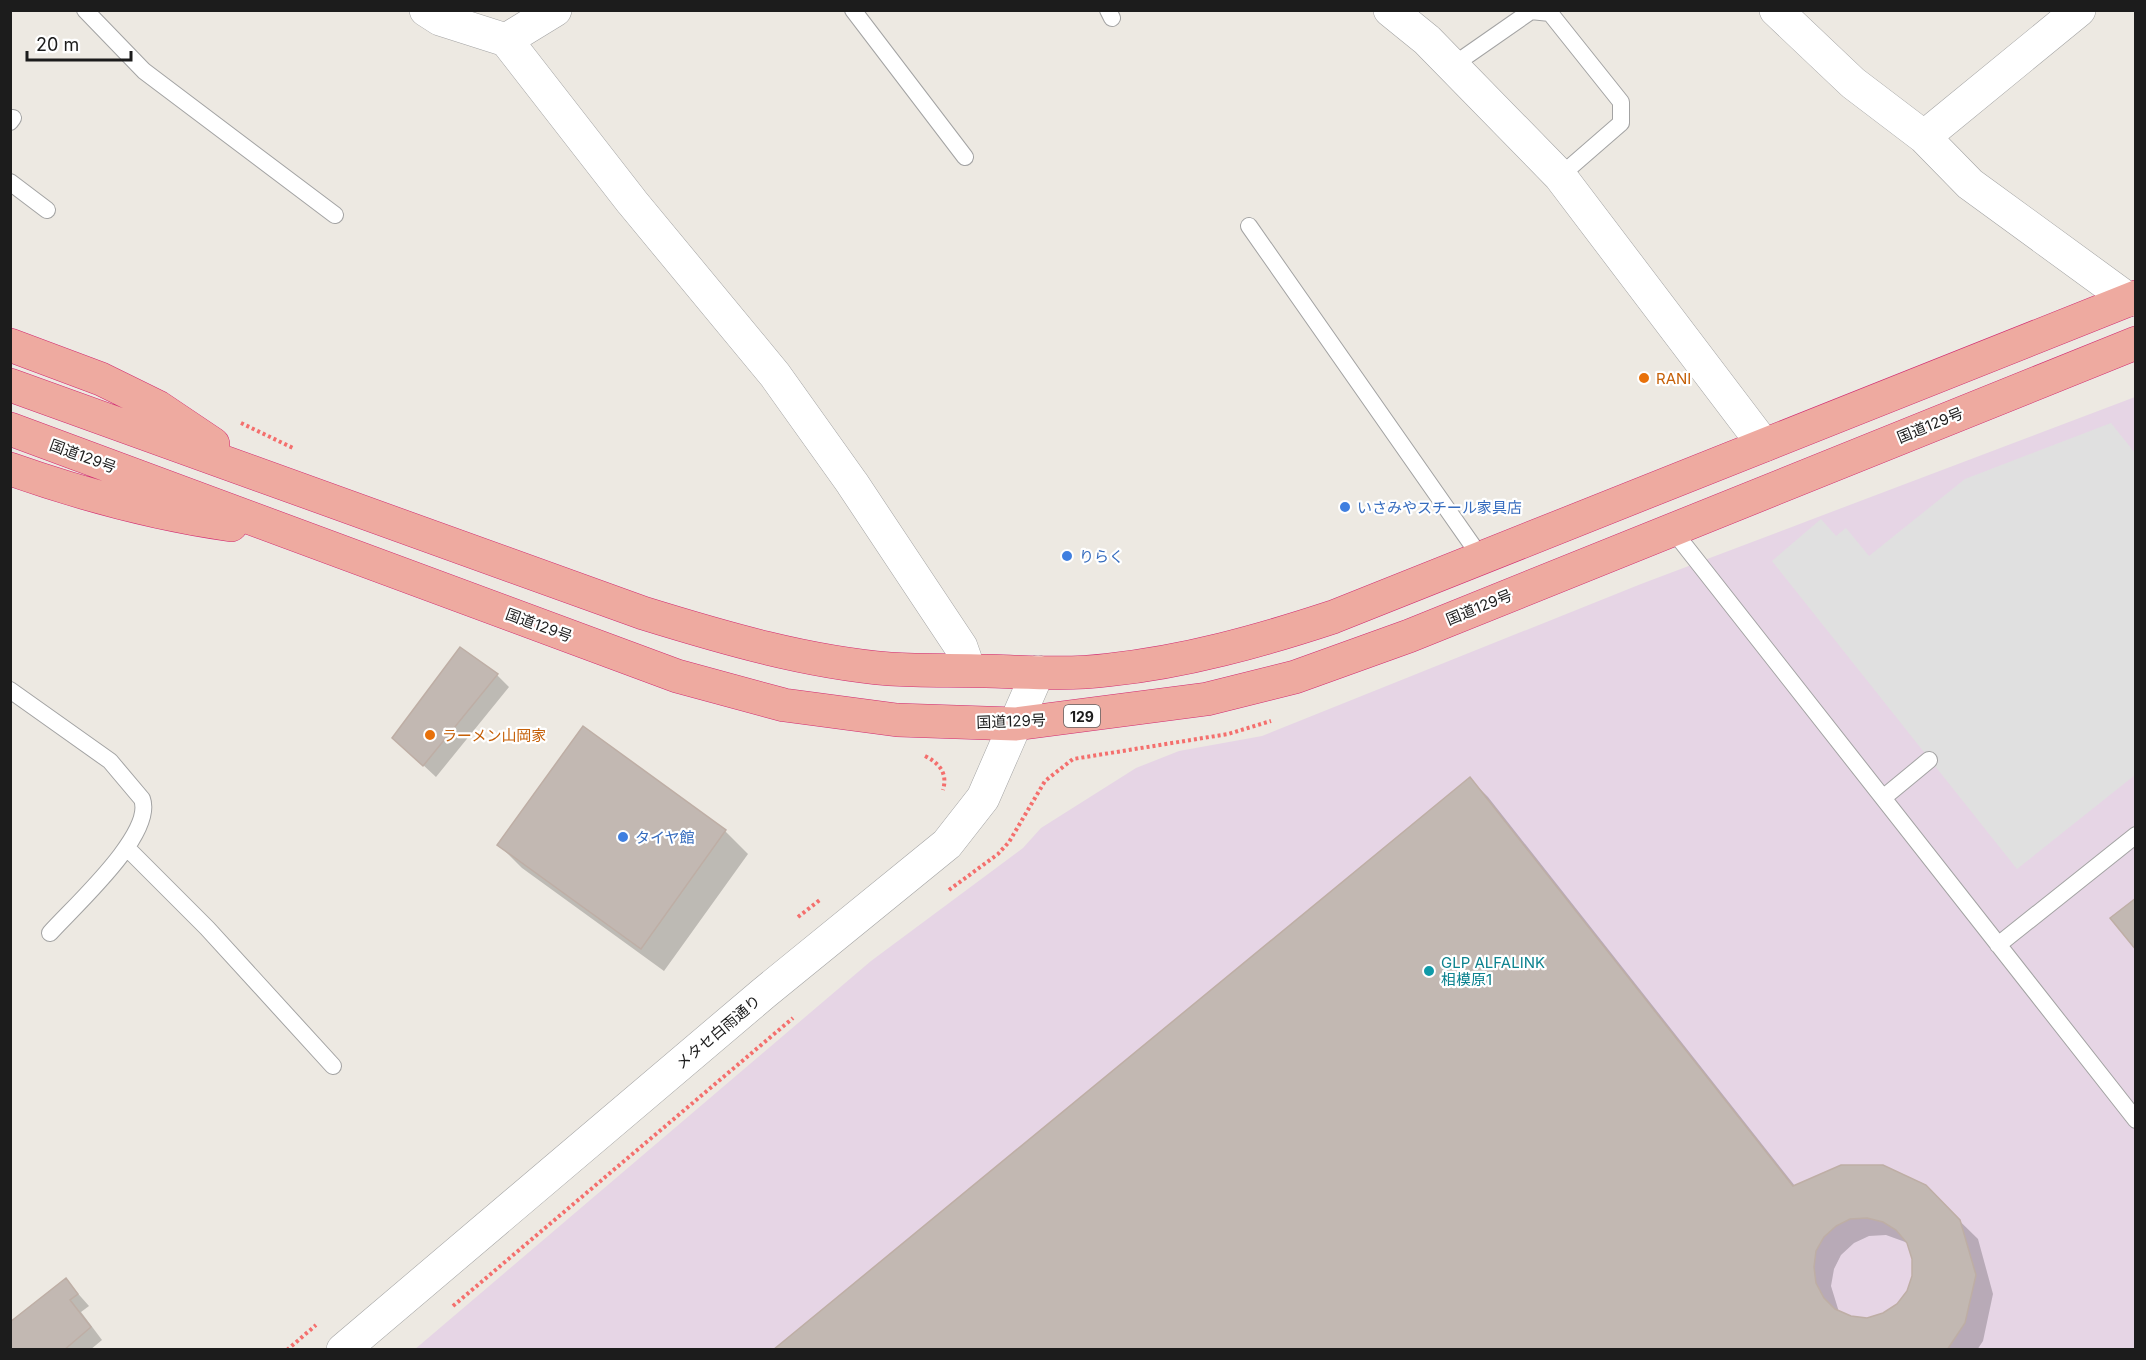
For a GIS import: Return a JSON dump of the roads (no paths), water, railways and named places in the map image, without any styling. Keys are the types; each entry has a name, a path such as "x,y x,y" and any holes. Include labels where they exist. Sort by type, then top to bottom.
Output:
{"highway":[{"path":"10,385 643,613 736,641 787,653 891,669 1038,672 1107,670 1213,652 1276,636 1334,617 2132,298"},
{"name":"国道129号","path":"10,429 677,676 784,705 897,720 1016,724 1207,699 1295,677 1409,636 1671,528 2136,343"},
{"path":"10,345 101,379 158,408 255,472"},
{"path":"10,469 163,515 301,536"}],"street":[{"path":"426,10 440,20 506,40 632,202 776,375 852,483 961,646 969,670"},
{"path":"506,40 555,10"},
{"path":"1390,10 1427,40 1560,176 1764,445"},
{"path":"1776,10 1853,83 1924,138 1970,184 2132,298"},
{"path":"1924,138 2066,15"},
{"name":"メタセ白雨通り","path":"342,1350 764,993 947,844 982,798 1038,672"}],"lane":[{"path":"85,10 144,71 335,215"},
{"path":"853,10 965,157"},
{"path":"1452,66 1531,10 1550,14 1621,102 1621,123 1560,176"},
{"path":"10,182 47,210"},
{"path":"1250,226 1482,559"},
{"path":"1671,528 2136,1120"},
{"path":"10,690 110,761 142,799 144,814 127,848 50,933"},
{"path":"1883,798 1929,760"},
{"path":"1998,945 2136,835"},
{"path":"127,848 207,928 333,1066"}],"place":[{"name":"RANI","path":"1644,378"},
{"name":"いさみやスチール家具店","path":"1345,507"},
{"name":"りらく","path":"1067,556"},
{"name":"ラーメン山岡家","path":"430,735"},
{"name":"タイヤ館","path":"623,837"},
{"name":"GLP ALFALINK 相模原1","path":"1429,971"}]}
